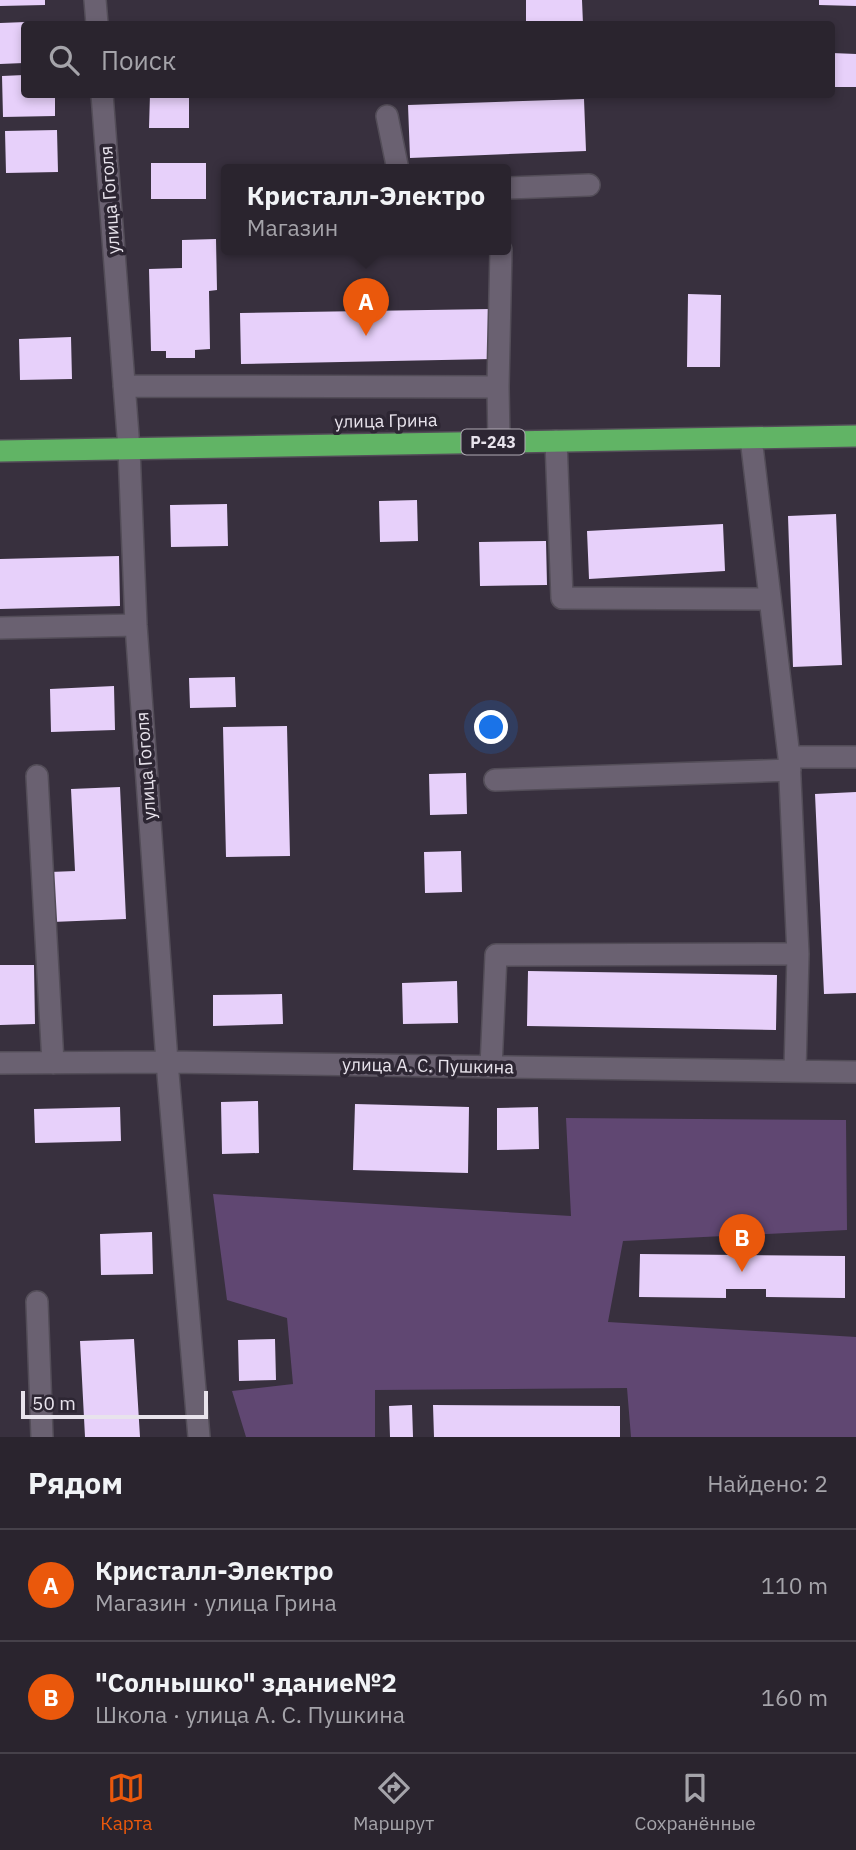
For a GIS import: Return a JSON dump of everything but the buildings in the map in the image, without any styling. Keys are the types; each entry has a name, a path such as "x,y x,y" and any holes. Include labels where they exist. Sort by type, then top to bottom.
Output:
{"highway":[{"name":"улица Грина","path":"0,451 856,436"}],"street":[{"path":"95,0 97,21"},
{"name":"улица Гоголя","path":"102,98 129,449 136,625 167,1062 200,1437"},
{"path":"387,116 397,164"},
{"path":"511,188 589,185"},
{"path":"499,442 501,255"},
{"path":"124,386 498,387"},
{"path":"751,438 790,764 798,954 795,1070"},
{"path":"556,441 562,598 769,598"},
{"path":"0,628 136,625"},
{"path":"495,780 790,764 856,757"},
{"path":"37,776 53,1063"},
{"path":"491,1067 496,955 798,954"},
{"name":"улица А. С. Пушкина","path":"0,1063 167,1062 856,1072"},
{"path":"37,1302 42,1437"}],"shaded area":[{"path":"566,1118 846,1120 847,1230 623,1241 608,1322 856,1337 856,1437 631,1437 627,1388 375,1390 375,1437 246,1437 232,1391 293,1384 287,1318 227,1300 213,1194 571,1216"}],"place":[{"name":"Кристалл-Электро","path":"366,336"},
{"name":"\"Солнышко\" здание№2","path":"742,1272"}]}
